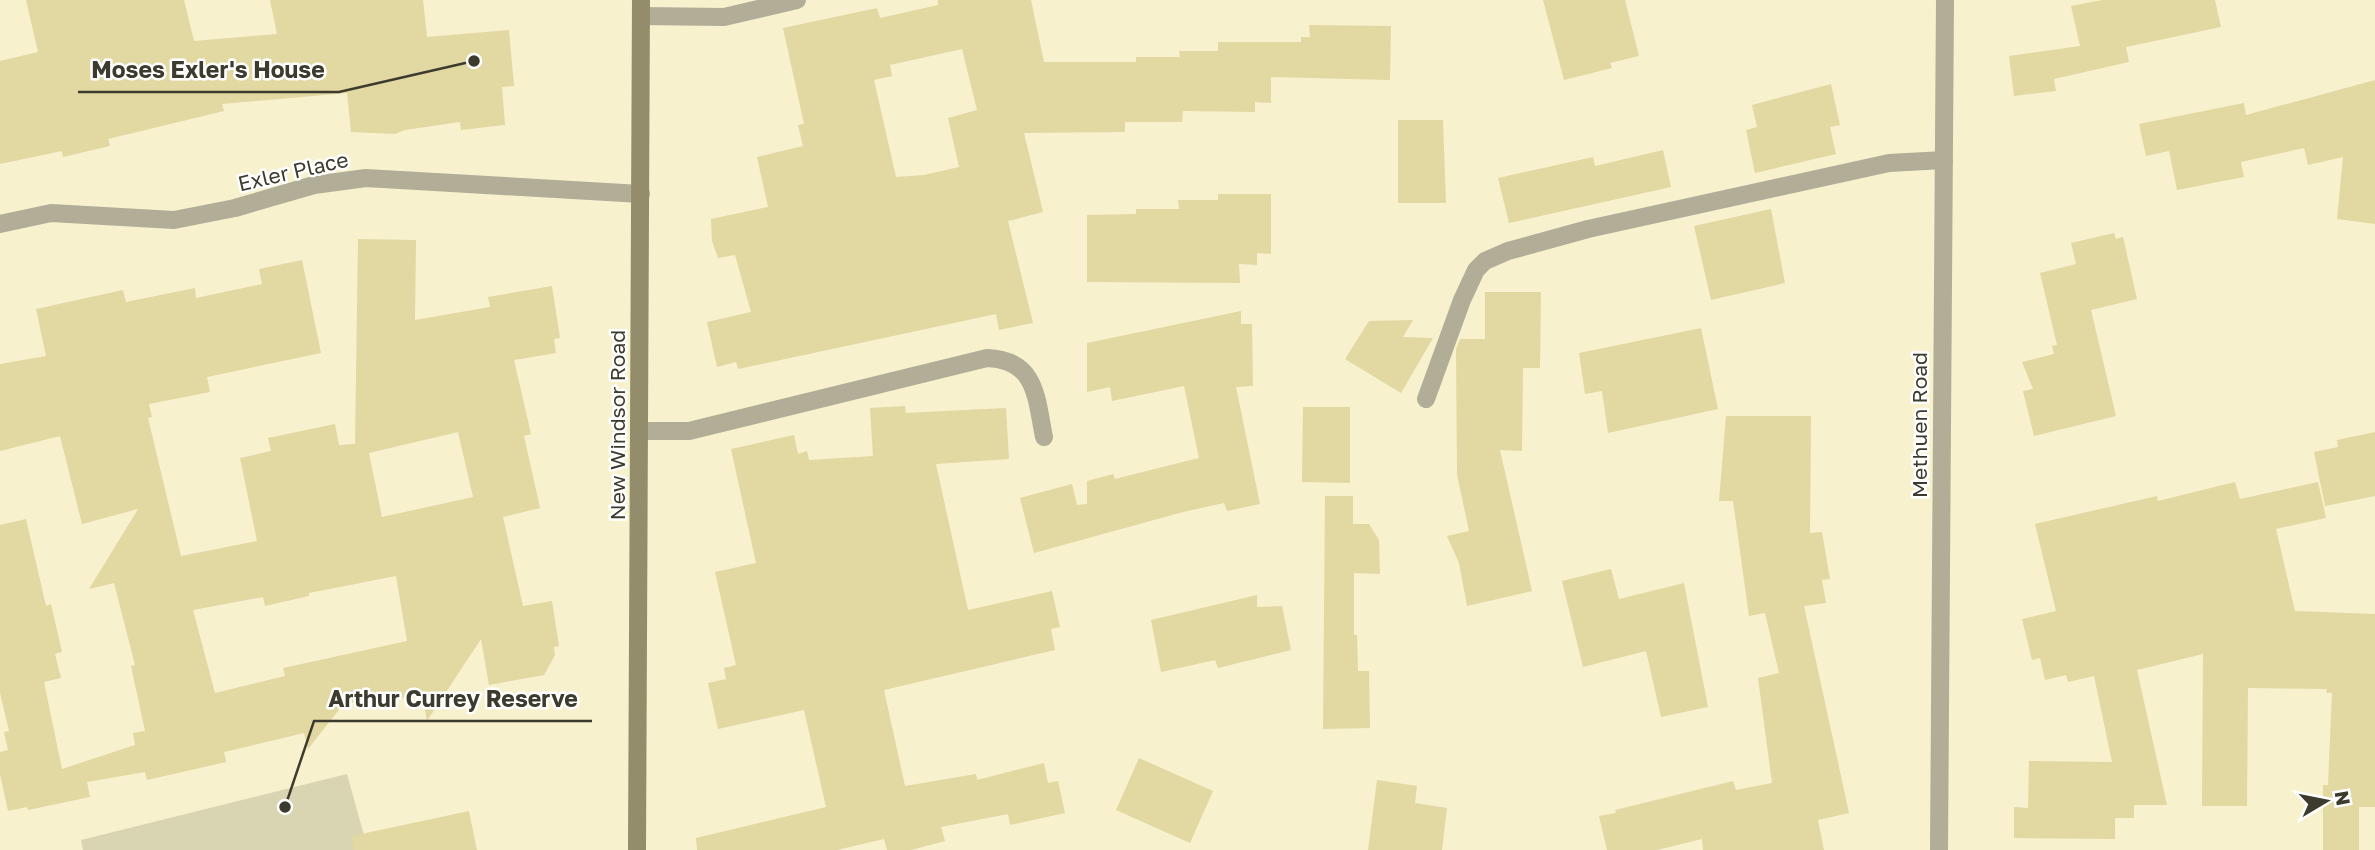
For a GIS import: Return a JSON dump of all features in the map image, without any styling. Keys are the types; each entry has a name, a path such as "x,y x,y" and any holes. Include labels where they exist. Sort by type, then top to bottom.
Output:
{"main road":[{"name":"New Windsor Road","path":"637,850 641,8"}],"street":[{"path":"641,8 724,17 797,0"},
{"name":"Methuen Road","path":"1939,850 1945,0"},
{"path":"1426,399 1462,300 1476,270 1485,261 1508,251 1588,229 1889,163 1944,160"},
{"name":"Exler Place","path":"0,224 51,212 174,220 225,210 314,185 366,178 641,194"},
{"path":"640,431 689,431 987,358 1002,358 1016,364 1032,381 1044,437"}],"shaded area":[{"path":"347,774 368,850 83,850 81,840"}],"building":[{"path":"26,0 184,0 194,41 277,34 270,0 423,0 427,37 509,30 514,86 502,87 505,125 461,130 460,122 405,130 395,134 351,132 347,93 222,104 224,111 108,139 110,146 63,157 62,151 0,164 0,61 38,52"},
{"path":"938,0 1031,0 1044,62 1136,62 1136,57 1180,57 1179,51 1218,51 1218,42 1301,42 1301,37 1310,37 1309,25 1391,26 1390,80 1271,77 1271,103 1255,102 1255,112 1183,111 1182,122 1125,122 1125,132 1024,133 1043,212 1008,221 1033,323 999,330 996,314 738,369 736,362 717,367 707,322 751,312 735,255 718,258 712,241 711,219 768,207 757,157 803,146 798,125 804,124 783,28 877,8 880,18 938,5","holes":["962,49 977,110 948,118 959,167 924,175 896,177 874,80 892,76 890,65"]},
{"path":"1543,0 1625,0 1639,56 1610,63 1612,68 1564,80"},
{"path":"2102,0 2215,0 2221,27 2126,47 2129,62 2054,79 2056,91 2014,96 2009,56 2080,46 2071,6"},
{"path":"2375,80 2375,224 2337,219 2343,157 2308,165 2304,148 2241,162 2244,177 2177,190 2169,151 2146,156 2139,124 2244,103 2246,115"},
{"path":"1831,84 1840,125 1830,127 1836,154 1755,173 1746,130 1757,127 1752,105"},
{"path":"1398,120 1443,120 1446,203 1398,203"},
{"path":"1663,150 1671,187 1509,223 1498,178 1593,157 1595,166"},
{"path":"1218,194 1271,194 1271,254 1257,253 1257,265 1239,264 1240,283 1087,282 1087,215 1136,214 1136,209 1179,209 1178,200 1218,200"},
{"path":"1771,209 1785,283 1711,300 1694,226"},
{"path":"2114,233 2116,239 2123,237 2137,299 2091,310 2116,416 2034,436 2023,391 2033,389 2022,362 2054,354 2052,346 2057,345 2040,273 2076,264 2071,243"},
{"path":"358,239 416,240 415,320 490,307 488,297 552,286 560,338 554,339 556,353 514,360 531,434 524,436 540,508 503,517 523,606 552,601 559,646 554,647 555,655 544,675 489,685 481,639 427,721 422,694 384,702 383,693 342,706 308,749 304,733 224,752 226,762 147,780 145,772 87,782 90,797 28,810 27,807 8,811 0,774 0,752 8,750 4,732 9,731 0,693 0,525 26,519 46,606 51,604 62,652 55,654 61,678 44,682 62,769 135,745 133,733 145,731 131,666 135,665 114,583 89,589 138,509 82,524 60,436 0,451 0,364 46,356 36,309 123,290 126,302 195,288 196,298 262,284 259,269 302,260 321,353 207,377 210,392 149,404 152,417 148,418 181,556 257,541 240,458 271,451 268,438 335,424 339,445 355,444","holes":["458,432 473,497 382,517 369,453","396,576 407,641 283,668 285,676 215,693 193,610 263,597 265,606 309,596 309,593"]},
{"path":"1485,292 1541,292 1540,368 1523,368 1522,451 1500,450 1532,591 1467,606 1459,563 1447,536 1469,531 1457,475 1456,349 1460,339 1485,339"},
{"path":"1241,311 1241,324 1252,324 1253,386 1236,387 1260,504 1227,511 1224,503 1034,553 1020,498 1072,484 1077,505 1087,504 1087,481 1113,474 1115,479 1199,458 1184,386 1112,401 1110,387 1087,392 1087,343"},
{"path":"1413,320 1403,337 1433,338 1401,393 1345,359 1369,321"},
{"path":"1701,328 1718,409 1608,433 1602,391 1585,394 1579,353"},
{"path":"905,406 906,413 1006,408 1009,459 936,464 968,610 1052,591 1060,627 1051,629 1055,650 884,690 905,786 976,774 977,780 1044,763 1048,783 1058,781 1065,813 1010,825 1008,814 941,827 945,841 911,850 887,850 884,839 837,850 697,850 696,838 826,807 804,710 718,729 708,683 726,679 724,668 736,665 715,572 756,563 731,449 794,435 798,454 807,451 809,460 873,456 870,408"},
{"path":"1303,407 1350,407 1350,483 1302,482"},
{"path":"1726,416 1811,416 1810,533 1822,532 1830,579 1822,580 1826,603 1804,606 1849,813 1818,820 1824,850 1703,850 1702,839 1657,850 1607,850 1599,816 1733,781 1736,790 1772,783 1758,678 1779,673 1765,613 1749,616 1733,501 1719,501"},
{"path":"2375,432 2375,496 2325,506 2314,452 2338,447 2337,440"},
{"path":"2235,482 2240,499 2318,482 2326,518 2276,529 2295,611 2375,614 2375,807 2359,807 2359,850 2323,850 2323,785 2328,785 2332,693 2326,693 2327,689 2248,688 2247,806 2202,806 2203,654 2137,670 2167,805 2134,805 2134,818 2115,818 2115,839 2014,838 2014,807 2028,808 2029,761 2112,762 2094,676 2068,682 2066,675 2045,680 2040,658 2032,660 2022,619 2056,611 2035,524 2157,496 2158,501"},
{"path":"1325,496 1353,496 1353,524 1369,524 1379,540 1380,574 1354,573 1354,635 1357,635 1358,671 1369,671 1370,728 1323,729"},
{"path":"1611,569 1619,599 1684,583 1708,707 1661,717 1646,651 1583,667 1562,581"},
{"path":"1257,595 1257,607 1282,606 1291,650 1218,668 1215,660 1161,672 1151,620"},
{"path":"1139,758 1213,791 1190,843 1116,810"},
{"path":"1377,780 1417,786 1415,803 1447,808 1442,850 1368,850"},
{"path":"469,811 477,850 353,850 352,836"}],"place":[{"name":"Moses Exler's House","path":"474,61"},
{"name":"Arthur Currey Reserve","path":"285,807"}]}
